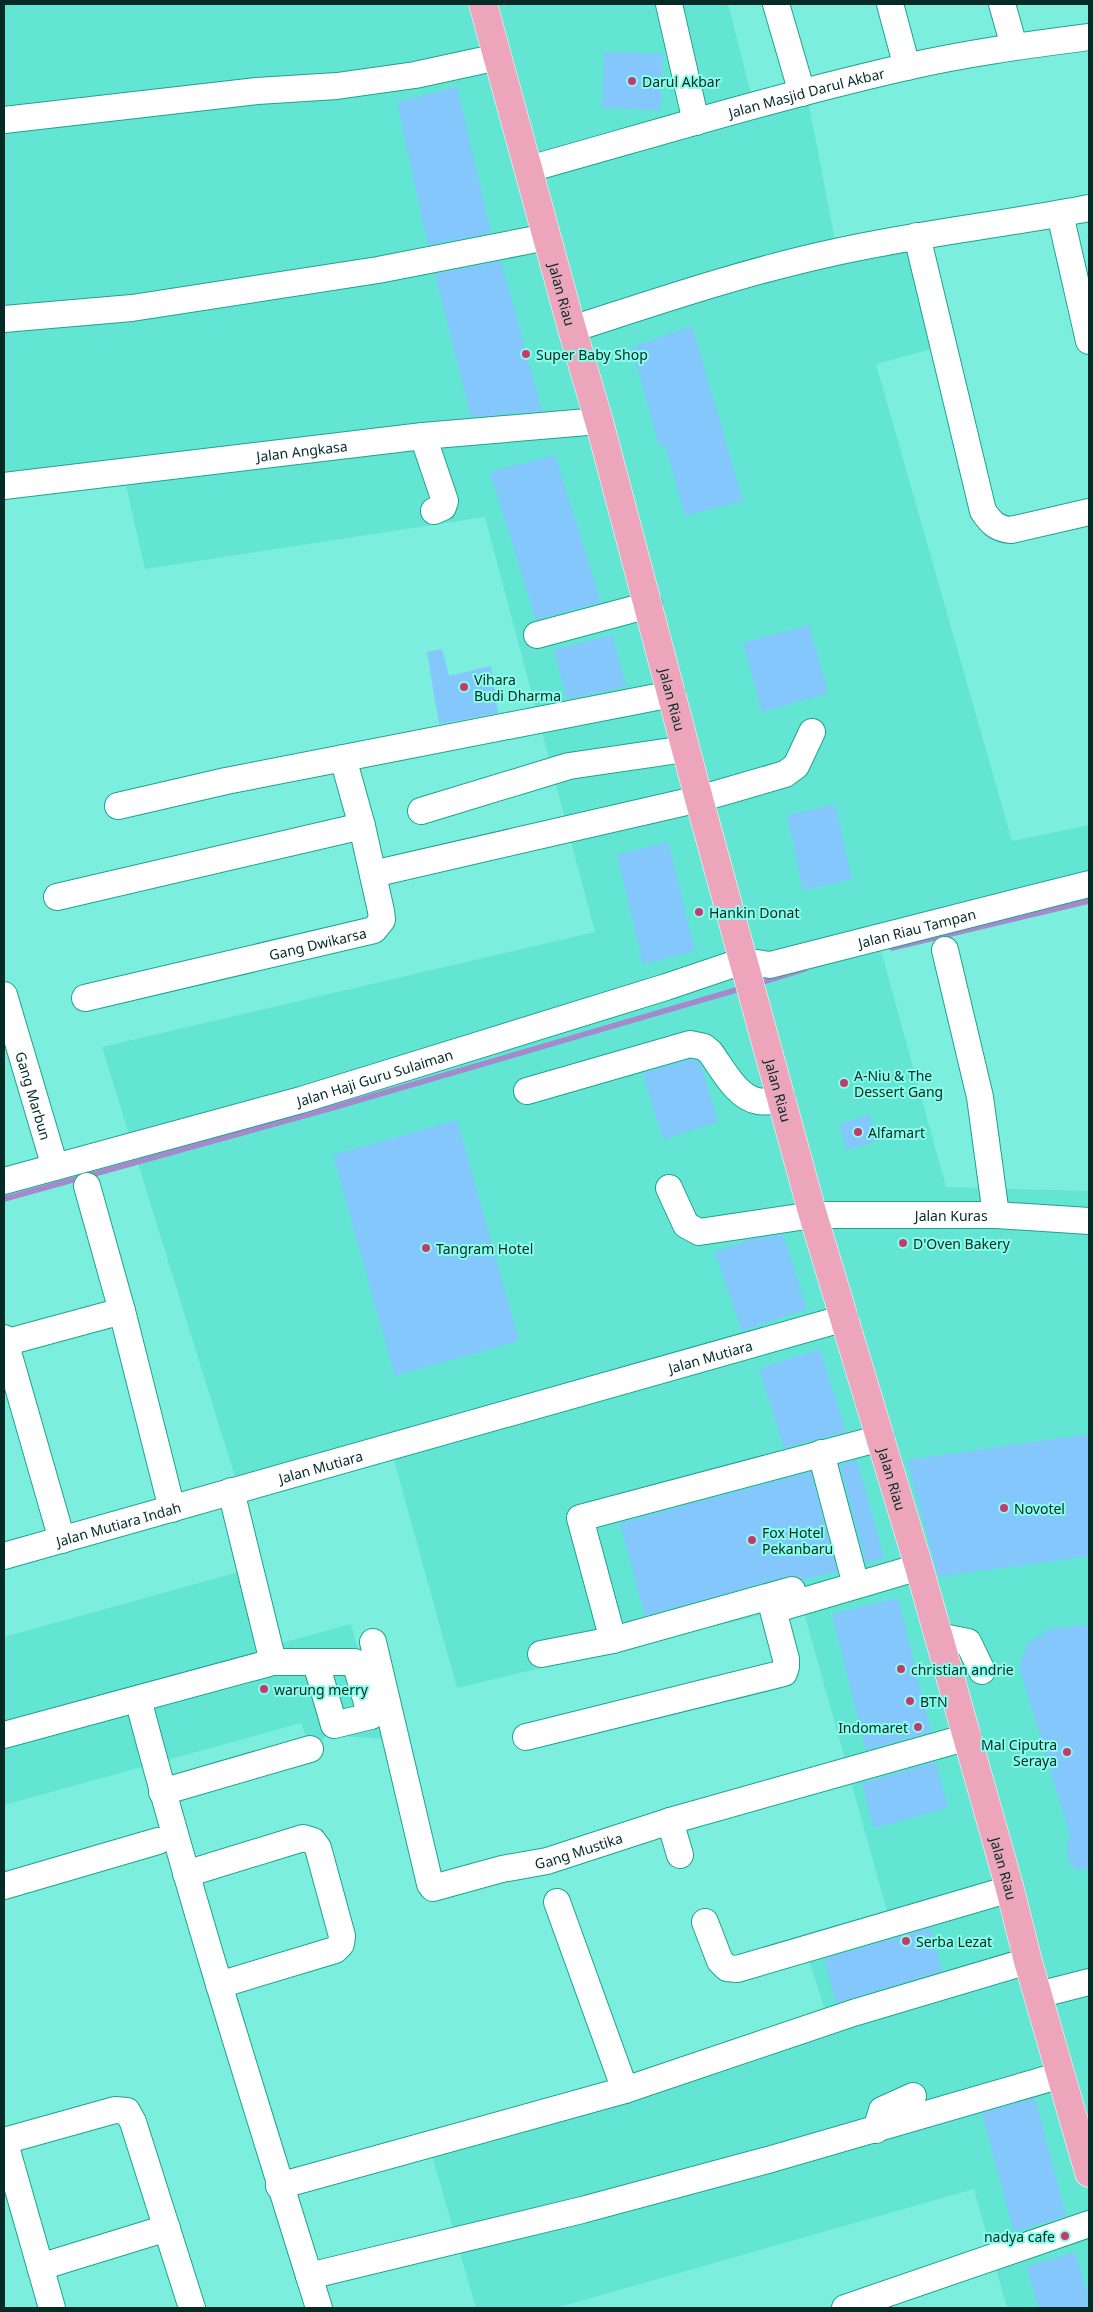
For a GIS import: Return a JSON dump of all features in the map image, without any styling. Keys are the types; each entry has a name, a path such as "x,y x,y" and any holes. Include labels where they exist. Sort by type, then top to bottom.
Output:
{"main road":[{"name":"Jalan Riau","path":"483,4 599,421 649,605 685,749 813,1215 881,1438 968,1737 1038,1995 1062,2075 1081,2112 1089,2173"}],"street":[{"path":"669,4 696,122"},
{"path":"776,4 802,93"},
{"path":"890,4 907,67"},
{"path":"1002,4 1014,46"},
{"name":"Jalan Masjid Darul Akbar","path":"529,169 802,93 907,67 1014,46 1089,37"},
{"path":"4,120 257,91 337,86 415,74 498,57"},
{"path":"572,329 734,278 826,254 917,236 1089,208"},
{"path":"1060,214 1089,341"},
{"path":"917,236 983,511 994,525 1002,529 1012,530 1089,512"},
{"path":"4,319 132,308 378,270 547,237"},
{"name":"Jalan Angkasa","path":"4,486 423,436 599,421"},
{"path":"423,436 445,501 443,507 434,511"},
{"path":"536,635 649,605"},
{"path":"118,806 343,758 672,694"},
{"path":"373,874 699,799 790,772 796,766 812,732"},
{"path":"421,811 569,766 685,749"},
{"name":"Gang Dwikarsa","path":"85,998 368,933 374,930 382,920 362,826 343,758"},
{"path":"57,897 362,826"},
{"name":"Jalan Riau Tampan","path":"747,975 770,965 1089,884"},
{"path":"945,950 980,1097 996,1215"},
{"name":"Jalan Haji Guru Sulaiman","path":"4,1181 311,1097 666,987 747,975"},
{"name":"Gang Marbun","path":"4,995 55,1167"},
{"path":"527,1091 690,1044 704,1047 710,1052 745,1096 757,1101 782,1099"},
{"path":"87,1186 122,1311 172,1509"},
{"name":"Jalan Kuras","path":"670,1188 686,1226 694,1231 813,1215 996,1215 1089,1221"},
{"path":"62,1540 4,1341 122,1311"},
{"name":"Jalan Mutiara","path":"232,1491 845,1318"},
{"path":"613,1640 580,1518 881,1438"},
{"path":"821,1453 853,1574"},
{"path":"232,1491 272,1662"},
{"name":"Jalan Mutiara Indah","path":"4,1556 232,1491"},
{"path":"541,1654 613,1640 853,1574 917,1562"},
{"path":"526,1737 784,1673 786,1659 773,1610 917,1562"},
{"path":"938,1636 968,1642 982,1671"},
{"name":"Gang Mustika","path":"374,1642 430,1887 437,1888 502,1869 547,1861 670,1821 968,1737"},
{"path":"4,1735 272,1662 316,1663"},
{"path":"138,1699 186,1874 279,2186 319,2308"},
{"path":"162,1792 310,1749"},
{"path":"670,1821 680,1856"},
{"path":"186,1874 303,1838 313,1841 318,1848 342,1936 341,1944 335,1950 219,1985"},
{"path":"4,1886 158,1840"},
{"path":"705,1922 720,1961 727,1968 737,1969 1010,1889"},
{"path":"557,1902 625,2090"},
{"path":"279,2186 625,2090 853,2013 1028,1961"},
{"path":"1038,1995 1089,1982"},
{"path":"309,2276 582,2210 876,2130 1062,2075"},
{"path":"876,2130 882,2110 913,2096"},
{"path":"52,2308 4,2141 115,2110 127,2111 133,2122 192,2308"},
{"path":"845,2308 1089,2224"},
{"path":"40,2268 167,2228"}],"shaded area":[{"path":"4,4 728,4 751,94 805,85 838,256 907,241 932,349 876,364 1012,841 1089,825 1089,895 880,947 946,1187 1089,1191 1089,2308 1007,2308 974,2189 556,2308 476,2308 428,2141 827,2017 802,1938 887,1911 802,1605 457,1688 391,1449 239,1490 102,1047 595,932 485,517 145,569 126,485 4,498"},
{"path":"257,1567 278,1644 351,1624 383,1739 326,1735 310,1759 310,1749 301,1723 4,1805 4,1637"}],"building":[{"name":"Darul Akbar","path":"604,52 663,54 661,110 602,108"},
{"path":"457,87 491,233 428,245 397,102"},
{"path":"501,261 542,411 471,417 435,274"},
{"path":"692,326 743,501 685,516 665,445 659,447 632,347"},
{"path":"555,455 601,602 536,620 490,472"},
{"path":"809,625 828,693 762,712 743,643"},
{"path":"612,635 626,687 567,699 554,650"},
{"name":"Vihara Budi Dharma","path":"442,649 449,676 491,666 498,713 439,724 427,652"},
{"path":"835,804 852,879 803,890 787,815"},
{"path":"668,842 695,951 643,964 617,855"},
{"path":"691,1059 697,1061 701,1066 718,1122 663,1139 643,1073"},
{"name":"Alfamart","path":"869,1115 877,1141 846,1150 839,1124"},
{"name":"Tangram Hotel","path":"457,1120 519,1341 395,1376 333,1155"},
{"path":"783,1235 807,1309 742,1331 715,1252 752,1239"},
{"path":"820,1349 846,1432 784,1448 759,1369"},
{"name":"Novotel","path":"1089,1434 1089,1556 938,1577 907,1460"},
{"path":"857,1460 884,1558 866,1563 840,1465"},
{"name":"Fox Hotel Pekanbaru","path":"811,1472 837,1571 803,1580 796,1576 788,1576 645,1616 620,1523"},
{"path":"898,1598 931,1732 866,1750 832,1614"},
{"name":"Mal Ciputra Seraya","path":"1089,1625 1089,1869 1079,1870 1073,1867 1068,1859 1067,1843 1070,1835 1020,1669 1021,1660 1027,1645 1034,1638 1044,1636 1043,1630"},
{"path":"936,1762 948,1808 874,1828 862,1783"},
{"path":"930,1928 942,1971 836,2003 824,1959"},
{"path":"1035,2098 1066,2216 1014,2232 982,2113"},
{"path":"1075,2252 1089,2299 1089,2308 1039,2308 1026,2267"}],"waterway":[{"path":"892,948 1089,901"},
{"path":"757,984 805,969"},
{"path":"4,1199 332,1108 743,988"}],"place":[{"name":"Darul Akbar","path":"632,81"},
{"name":"Super Baby Shop","path":"526,354"},
{"name":"Vihara Budi Dharma","path":"464,687"},
{"name":"Hankin Donat","path":"699,912"},
{"name":"A-Niu & The Dessert Gang","path":"844,1083"},
{"name":"Alfamart","path":"858,1132"},
{"name":"D'Oven Bakery","path":"903,1243"},
{"name":"Tangram Hotel","path":"426,1248"},
{"name":"Novotel","path":"1004,1508"},
{"name":"Fox Hotel Pekanbaru","path":"752,1540"},
{"name":"christian andrie","path":"901,1669"},
{"name":"warung merry","path":"264,1689"},
{"name":"BTN","path":"910,1701"},
{"name":"Indomaret","path":"918,1727"},
{"name":"Mal Ciputra Seraya","path":"1067,1752"},
{"name":"Serba Lezat","path":"906,1941"},
{"name":"nadya cafe","path":"1065,2236"}]}
